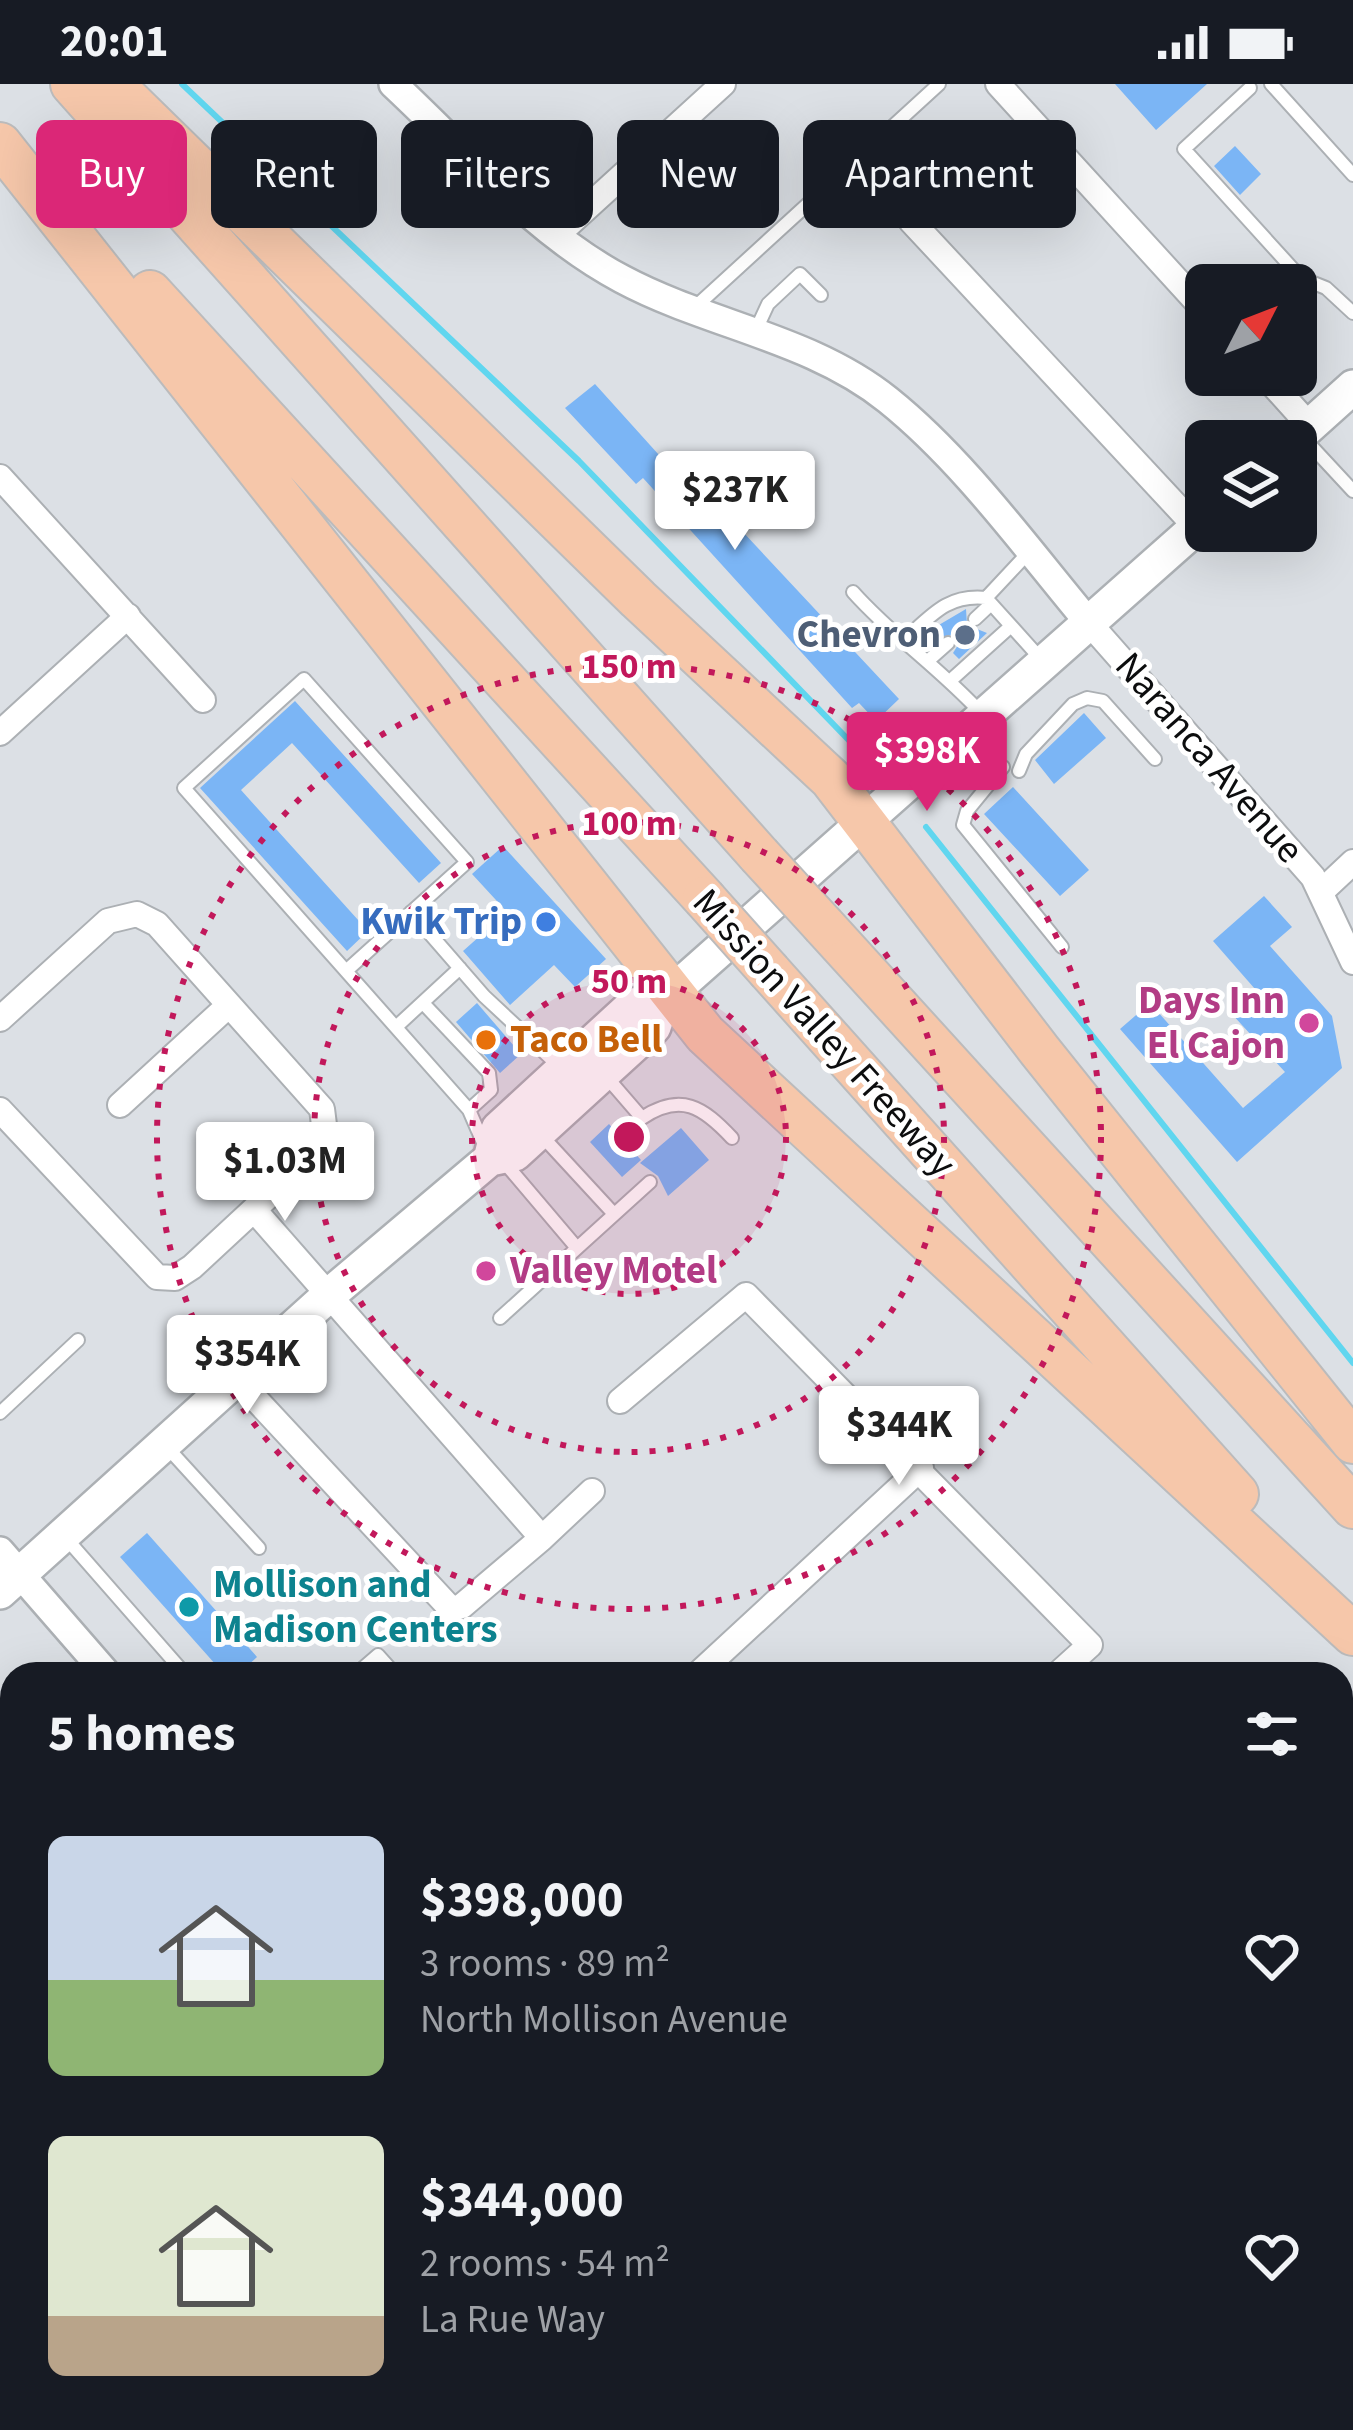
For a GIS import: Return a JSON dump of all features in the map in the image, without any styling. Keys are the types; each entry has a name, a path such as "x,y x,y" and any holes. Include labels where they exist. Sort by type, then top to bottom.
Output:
{"highway":[{"name":"Mission Valley Freeway","path":"72,84 760,855 1353,1508"},
{"path":"112,84 621,582 831,779 1353,1442"},
{"name":"Mission Valley Freeway","path":"0,127 704,898 1353,1623"},
{"path":"0,144 666,998 1353,1634"}],"main road":[{"path":"1316,420 1353,387"},
{"path":"6,1572 64,1536 328,1296 495,1158 515,1154 654,1028 666,998 1185,538"},
{"path":"495,1158 498,1129 633,1005 666,998"},
{"path":"539,1132 534,1123 555,1093 558,1073"}],"street":[{"path":"393,84 556,236 617,277 691,311 838,364 888,400 1090,624"},
{"path":"556,236 723,84"},
{"path":"998,84 1185,289"},
{"path":"918,228 1185,507"},
{"path":"0,477 203,700"},
{"path":"0,733 128,616"},
{"name":"Naranca Avenue","path":"1090,624 1280,837 1321,892 1353,962"},
{"path":"1321,892 1353,862"},
{"path":"0,1019 122,914 158,924 322,1109 325,1133 319,1150 192,1267 175,1277 157,1277 0,1110"},
{"path":"120,1105 229,1005"},
{"path":"255,1211 542,1538"},
{"path":"620,1401 746,1294 1090,1645 1071,1662"},
{"path":"237,1379 451,1609 462,1606 592,1491"},
{"path":"711,1662 921,1468"},
{"path":"6,1572 95,1662"}],"lane":[{"path":"899,120 939,84"},
{"path":"1271,84 1353,175"},
{"path":"1250,88 1184,149 1300,278 1326,288 1353,313"},
{"path":"691,311 803,208"},
{"path":"755,333 768,304 800,274 821,295"},
{"path":"1317,451 1353,490"},
{"path":"975,619 1029,552"},
{"path":"853,592 903,641 930,659 985,717"},
{"path":"903,641 945,602 961,596 989,601 1045,664"},
{"path":"951,680 1011,626"},
{"path":"930,659 948,644"},
{"path":"346,971 466,862 304,679 184,788 469,1110 495,1158 577,1248"},
{"path":"1019,771 1026,754 1073,704 1087,698 1103,701 1155,759"},
{"path":"1003,767 967,811 963,825 1062,946"},
{"path":"411,912 558,1073"},
{"path":"396,1027 460,968"},
{"path":"423,1003 489,1073 491,1090 469,1110"},
{"path":"603,1073 642,1118 668,1103 689,1104 705,1109 732,1138"},
{"path":"539,1132 614,1214"},
{"path":"500,1318 650,1182"},
{"path":"0,1414 78,1340"},
{"path":"164,1444 259,1548"},
{"path":"64,1536 174,1662"}],"building":[{"path":"1115,84 1207,84 1156,130"},
{"path":"1235,146 1261,174 1240,195 1214,166"},
{"path":"595,384 659,455 671,455 899,699 876,721 859,703 852,708 643,478 636,484 565,408"},
{"path":"966,609 967,625 987,633 959,659 953,653 958,645 955,635 939,637 932,629"},
{"path":"295,701 441,863 419,883 292,743 241,790 368,931 347,951 200,788"},
{"path":"1084,713 1106,738 1054,784 1035,760"},
{"path":"1013,787 1089,870 1060,896 984,814"},
{"path":"503,846 606,959 575,987 554,965 510,1005 463,951 507,912 472,874"},
{"name":"Days Inn El Cajon","path":"1264,896 1292,927 1270,946 1332,1016 1342,1068 1237,1162 1120,1029 1150,1003 1243,1108 1285,1072 1230,1012 1255,989 1213,941"},
{"name":"Taco Bell","path":"477,1003 521,1054 500,1073 456,1022"},
{"path":"609,1124 641,1160 622,1177 590,1142"},
{"path":"681,1128 709,1160 668,1196 658,1176 640,1163"},
{"name":"Mollison and Madison Centers","path":"147,1533 257,1657 251,1662 213,1662 120,1557"}],"waterway":[{"path":"182,84 579,461 865,757"},
{"path":"926,827 1353,1363"}],"place":[{"name":"Chevron","path":"965,635"},
{"name":"Kwik Trip","path":"546,922"},
{"name":"Days Inn El Cajon","path":"1309,1023"},
{"name":"Taco Bell","path":"486,1040"},
{"name":"Valley Motel","path":"486,1271"},
{"name":"Mollison and Madison Centers","path":"189,1607"}]}
